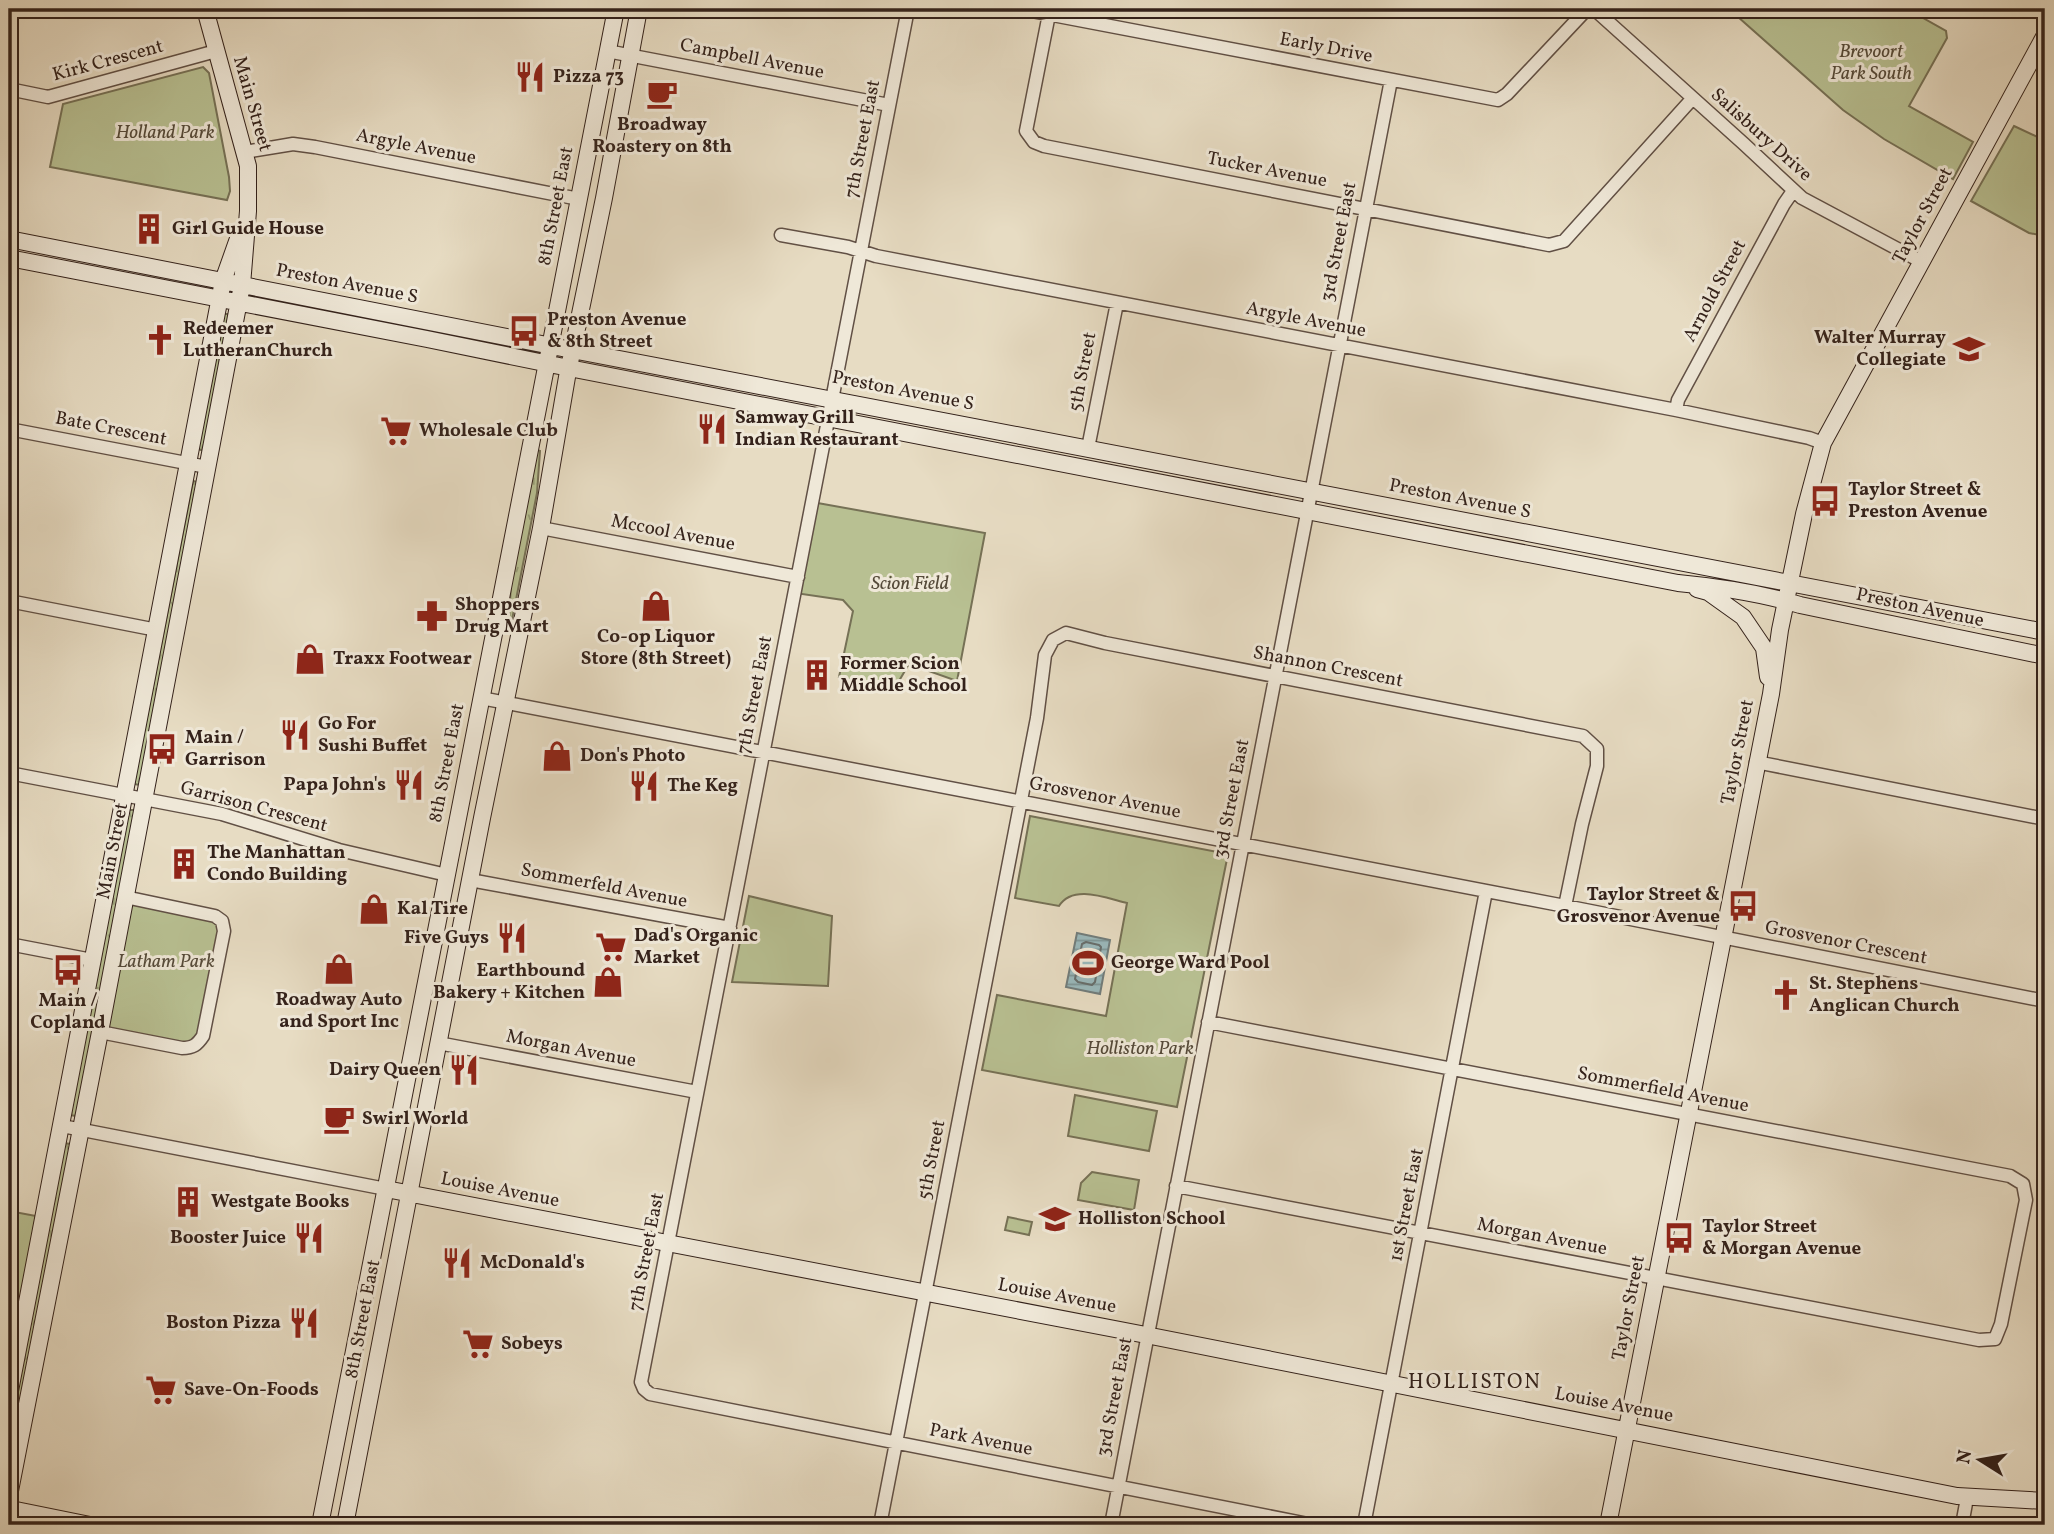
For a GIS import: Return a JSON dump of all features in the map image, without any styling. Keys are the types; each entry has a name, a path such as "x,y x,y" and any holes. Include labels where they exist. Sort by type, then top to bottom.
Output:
{"main road":[{"name":"Main Street","path":"9,1496 242,285 248,211 248,166 205,9"},
{"name":"8th Street East","path":"320,1525 616,9"},
{"name":"8th Street East","path":"345,1525 541,528 572,350 639,9"},
{"name":"Taylor Street","path":"1608,1525 1809,490 1823,443 2045,35"},
{"name":"Main Street","path":"9,1396 223,281 248,211"},
{"name":"Preston Avenue S","path":"9,239 1790,584"},
{"name":"Preston Avenue S","path":"9,258 1678,583 1716,586 1786,600"},
{"path":"1678,583 1708,592 1743,617 1764,648 1771,694"},
{"name":"Preston Avenue","path":"1790,584 2045,632"},
{"name":"Preston Avenue","path":"1786,600 2045,656"},
{"path":"462,800 458,867 460,875 471,880"},
{"name":"Louise Avenue","path":"386,1189 1967,1497 2045,1501"},
{"path":"369,1278 370,1301 364,1347 374,1372"},
{"path":"47,1525 15,1519 9,1514 16,1510 90,1525"}],"street":[{"name":"7th Street East","path":"643,1389 641,1382 908,9"},
{"name":"Early Drive","path":"1021,9 1050,11 1498,100 1507,94 1587,9"},
{"name":"Salisbury Drive","path":"1594,9 1793,191 1814,205 1922,262"},
{"name":"Tucker Avenue","path":"1050,11 1026,131 1034,142 1549,244 1564,241 1692,99"},
{"name":"Kirk Crescent","path":"9,89 48,97 216,51"},
{"name":"Campbell Avenue","path":"607,51 889,105"},
{"name":"3rd Street East","path":"1111,1525 1391,80"},
{"name":"Argyle Avenue","path":"245,152 293,145 315,147 579,199"},
{"name":"Arnold Street","path":"1676,410 1678,400 1793,191"},
{"name":"Argyle Avenue","path":"781,235 1117,303 1676,410 1823,443"},
{"name":"5th Street","path":"1088,449 1117,303"},
{"name":"Bate Crescent","path":"9,429 207,467"},
{"name":"Mccool Avenue","path":"541,528 798,577"},
{"path":"9,601 157,630"},
{"name":"Shannon Crescent","path":"1021,802 1037,718 1045,655 1053,640 1066,633 1274,677 1583,736 1597,749 1597,766 1565,906"},
{"name":"Grosvenor Avenue","path":"481,698 1722,938"},
{"path":"1756,762 2045,819"},
{"name":"Garrison Crescent","path":"9,773 222,814 340,850 447,875"},
{"name":"5th Street","path":"880,1525 1021,802"},
{"name":"Sommerfeld Avenue","path":"471,880 730,928"},
{"name":"1st Street East","path":"1364,1525 1486,891"},
{"path":"100,1032 182,1048 197,1044 203,1036 224,931 222,921 215,916 125,897"},
{"name":"Grosvenor Crescent","path":"1722,938 2045,1001"},
{"path":"9,944 92,960"},
{"name":"Sommerfield Avenue","path":"1208,1022 2010,1176 2023,1184 2026,1200 2012,1269"},
{"name":"Morgan Avenue","path":"438,1043 697,1092"},
{"name":"Louise Avenue","path":"62,1126 386,1189"},
{"name":"Morgan Avenue","path":"1176,1186 1979,1340 1995,1339 2001,1324 2012,1269"},
{"name":"Park Avenue","path":"643,1389 650,1394 1313,1525"},
{"path":"1962,1525 1967,1497"}],"green space":[{"name":"Brevoort Park South","path":"1729,9 1907,9 1946,31 1947,38 1909,106 1973,142 1953,179 1884,139 1843,110"},
{"name":"Holland Park","path":"203,67 209,73 229,177 230,191 227,200 50,167 63,104"},
{"path":"2014,126 2044,140 2045,143 2045,236 2029,233 1971,201"},
{"path":"224,314 230,314 204,451 198,449"},
{"path":"537,450 540,451 537,493 512,620 509,620 511,583"},
{"path":"193,481 198,482 140,785 134,784"},
{"name":"Scion Field","path":"812,502 985,533 957,681 909,664 893,691 839,677 853,611 843,600 795,593"},
{"path":"128,810 136,812 76,1116 70,1115"},
{"name":"Holliston Park","path":"1030,816 1228,854 1177,1107 982,1070 997,995 1106,1016 1127,903 1090,894 1065,899 1059,906 1015,898"},
{"path":"749,896 832,916 828,986 732,982"},
{"name":"Latham Park","path":"125,897 222,921 197,1044 100,1032"},
{"path":"1075,1095 1157,1111 1149,1151 1068,1136"},
{"path":"64,1143 71,1146 9,1471 9,1425"},
{"path":"1092,1172 1139,1180 1134,1210 1078,1200 1081,1183"},
{"path":"9,1211 36,1216 9,1359"},
{"path":"1008,1217 1032,1222 1029,1235 1005,1230"}],"water":[{"name":"George Ward Pool","path":"1077,933 1110,940 1100,994 1066,987"}],"place":[{"name":"Pizza 73","path":"530,77"},
{"name":"Broadway Roastery on 8th","path":"662,94"},
{"name":"Girl Guide House","path":"149,229"},
{"name":"Preston Avenue & 8th Street","path":"524,331"},
{"name":"Redeemer LutheranChurch","path":"160,340"},
{"name":"Walter Murray Collegiate","path":"1969,349"},
{"name":"Samway Grill Indian Restaurant","path":"712,429"},
{"name":"Wholesale Club","path":"396,431"},
{"name":"Taylor Street & Preston Avenue","path":"1825,501"},
{"name":"Co-op Liquor Store (8th Street)","path":"656,606"},
{"name":"Shoppers Drug Mart","path":"432,616"},
{"name":"Traxx Footwear","path":"310,659"},
{"name":"Former Scion Middle School","path":"817,675"},
{"name":"Go For Sushi Buffet","path":"295,735"},
{"name":"Main / Garrison","path":"162,749"},
{"name":"Don's Photo","path":"557,756"},
{"name":"Papa John's","path":"409,785"},
{"name":"The Keg","path":"644,786"},
{"name":"The Manhattan Condo Building","path":"184,864"},
{"name":"Taylor Street & Grosvenor Avenue","path":"1743,906"},
{"name":"Kal Tire","path":"374,909"},
{"name":"Five Guys","path":"512,938"},
{"name":"Dad's Organic Market","path":"611,947"},
{"name":"George Ward Pool","path":"1088,963"},
{"name":"Roadway Auto and Sport Inc","path":"339,969"},
{"name":"Main / Copland","path":"68,970"},
{"name":"Earthbound Bakery + Kitchen","path":"608,982"},
{"name":"St. Stephens Anglican Church","path":"1786,995"},
{"name":"Dairy Queen","path":"464,1070"},
{"name":"Swirl World","path":"339,1119"},
{"name":"Westgate Books","path":"188,1202"},
{"name":"Holliston School","path":"1055,1219"},
{"name":"Booster Juice","path":"309,1238"},
{"name":"Taylor Street & Morgan Avenue","path":"1679,1238"},
{"name":"McDonald's","path":"457,1263"},
{"name":"Boston Pizza","path":"304,1323"},
{"name":"Sobeys","path":"478,1344"},
{"name":"Save-On-Foods","path":"161,1390"}],"district":[{"name":"HOLLISTON","path":"1475,1382"}]}
